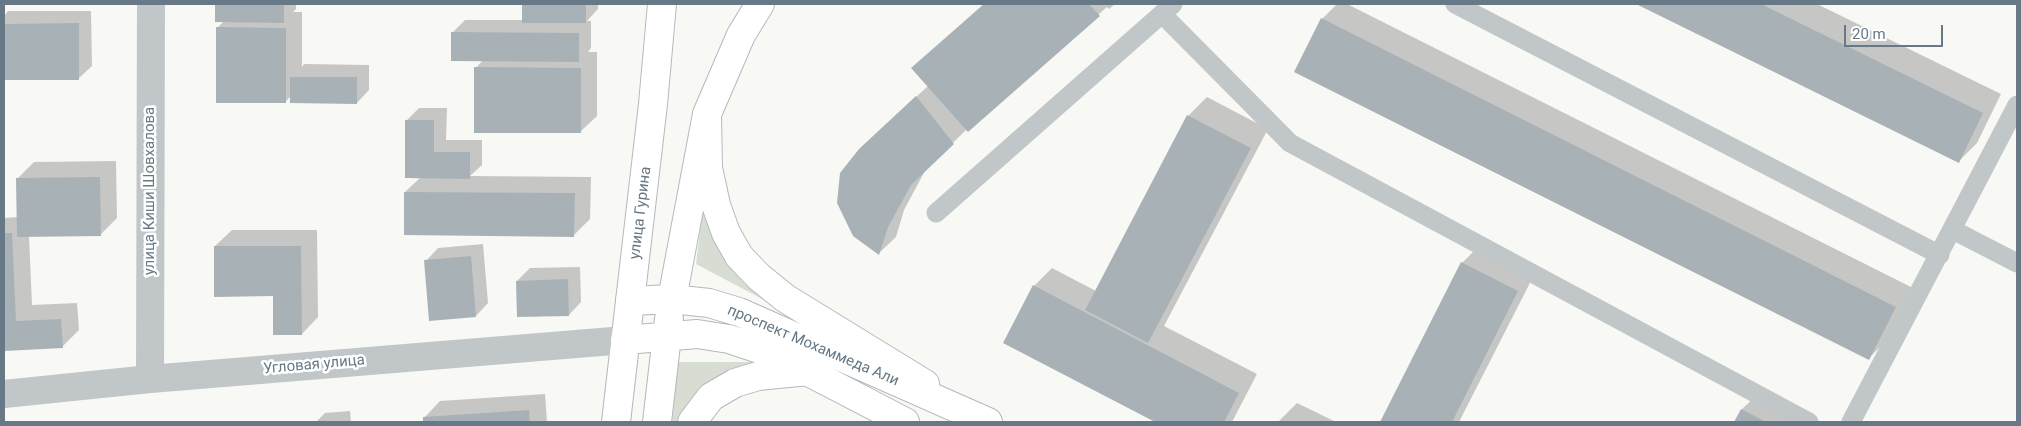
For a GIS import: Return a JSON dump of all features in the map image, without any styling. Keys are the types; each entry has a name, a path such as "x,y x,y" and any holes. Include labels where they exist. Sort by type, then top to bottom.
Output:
{"main road":[{"name":"улица Гурина","path":"616,422 653,104 662,4"},
{"path":"657,422 672,299 707,114 741,35 760,4"},
{"path":"707,114 708,168 716,205 726,233 739,256 752,270 785,298 990,422"},
{"name":"проспект Мохаммеда Али","path":"630,301 672,299 709,303 739,312 990,422"},
{"name":"проспект Мохаммеда Али","path":"625,340 697,334 728,339 774,354 905,422"},
{"path":"692,422 711,396 735,383 758,376 808,371"}],"street":[{"name":"улица Киши Шовхалова","path":"150,379 151,4"},
{"name":"Угловая улица","path":"4,394 150,379 625,340"}],"lane":[{"path":"1455,4 1940,255"},
{"path":"936,213 1167,9 1290,143 1810,422"},
{"path":"1851,422 2017,105"},
{"path":"1953,230 2017,262"}],"shaded area":[{"path":"703,207 819,329 696,264"},
{"path":"678,362 767,362 680,422 672,422"}],"building":[{"path":"215,4 284,4 284,23 215,22"},
{"path":"522,4 586,4 586,23 522,23"},
{"path":"984,4 1089,4 1100,16 968,132 911,68"},
{"path":"1636,4 1761,4 1983,113 1959,163"},
{"path":"1321,18 1896,307 1869,360 1294,72"},
{"path":"79,23 79,80 4,80 4,24"},
{"path":"216,27 286,28 286,103 216,103"},
{"path":"451,32 579,33 579,62 451,61"},
{"path":"474,67 581,68 581,133 474,133"},
{"path":"290,77 357,77 357,104 290,103"},
{"path":"916,96 954,144 911,185 888,227 879,255 853,236 837,203 840,173 859,149"},
{"path":"1187,115 1251,148 1148,343 1085,310"},
{"path":"405,120 434,120 434,152 470,152 470,179 405,178"},
{"path":"100,177 101,236 17,237 16,178"},
{"path":"404,192 575,193 574,237 404,235"},
{"path":"4,233 12,233 16,321 61,319 63,348 4,351"},
{"path":"214,246 301,246 302,335 273,335 273,296 214,297"},
{"path":"471,256 476,317 429,321 424,260"},
{"path":"1461,262 1518,291 1452,422 1380,422"},
{"path":"568,279 569,316 517,317 516,281"},
{"path":"1033,285 1239,393 1224,422 1155,422 1003,343"},
{"path":"1741,409 1766,422 1734,422"},
{"path":"529,410 530,422 423,422 423,417"}]}
